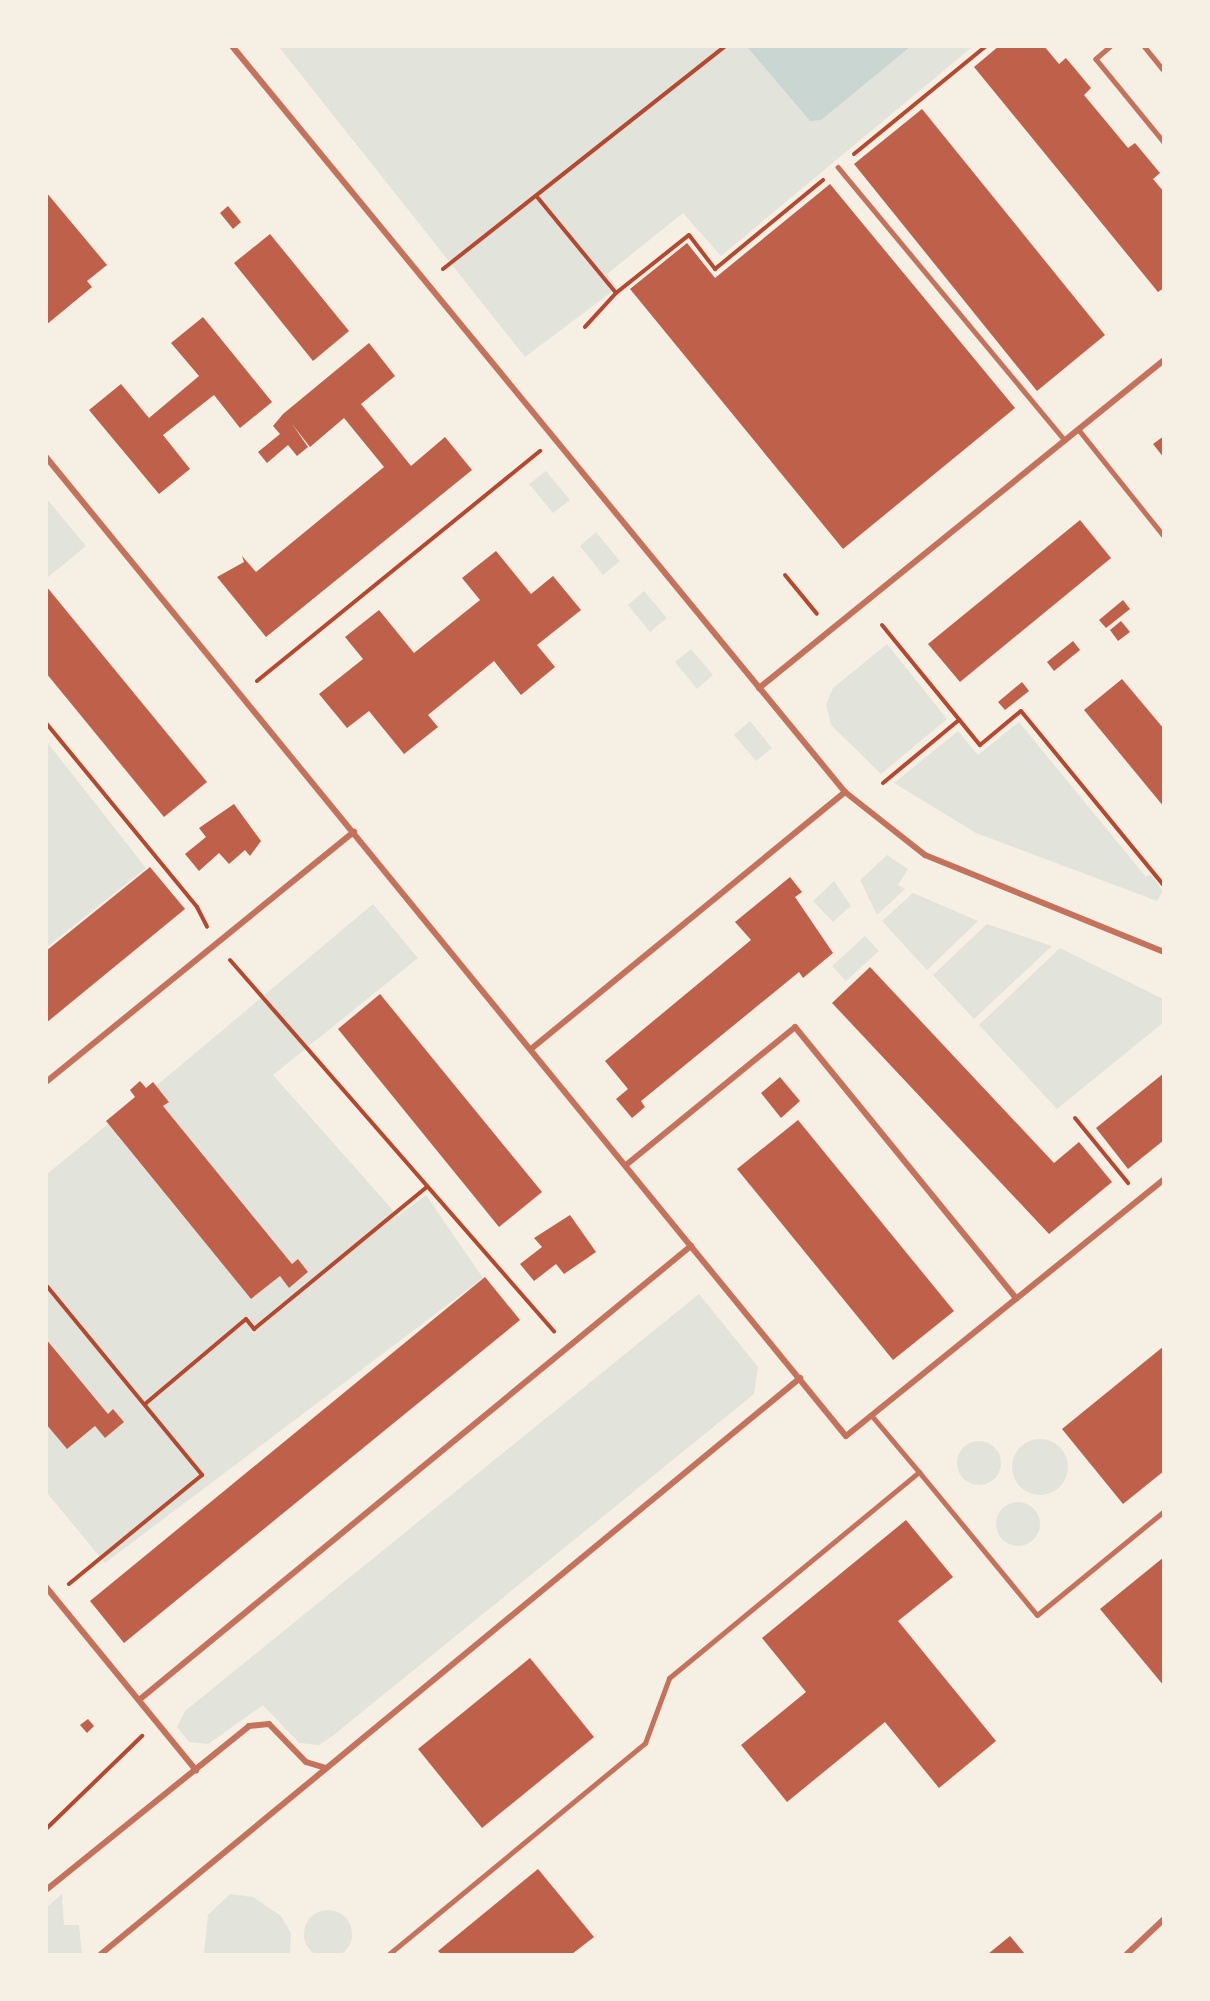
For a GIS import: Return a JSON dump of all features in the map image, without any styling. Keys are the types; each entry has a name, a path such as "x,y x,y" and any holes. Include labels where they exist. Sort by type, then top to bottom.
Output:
{"street":[{"path":"232,46 845,792 925,855 1164,952"},
{"path":"759,688 1164,360"},
{"path":"46,457 846,1436 1164,1179"},
{"path":"531,1049 845,792"},
{"path":"46,1082 354,832"},
{"path":"626,1165 795,1027 1016,1298"},
{"path":"139,1700 691,1246"},
{"path":"101,1954 800,1378"},
{"path":"872,1415 1037,1615 1164,1511"},
{"path":"389,1954 645,1743 669,1678 920,1472"},
{"path":"46,1587 196,1770"},
{"path":"46,1890 259,1722 269,1724 306,1762 326,1768"},
{"path":"1127,1954 1164,1919"}],"lane":[{"path":"1111,46 1096,59 1164,142"},
{"path":"1144,46 1164,71"},
{"path":"838,167 1065,440"},
{"path":"1079,430 1164,536"}],"path":[{"path":"426,283 538,198 725,46"},
{"path":"585,327 616,293 689,235 715,269 986,46"},
{"path":"538,198 616,293"},
{"path":"241,694 554,439"},
{"path":"882,625 980,745 1022,711 1164,886"},
{"path":"46,692 46,698"},
{"path":"883,783 959,720"},
{"path":"46,723 197,907 216,944 567,1346"},
{"path":"1075,1118 1140,1197"},
{"path":"144,1404 246,1319 254,1329 427,1186"},
{"path":"46,1285 202,1475 54,1596"},
{"path":"46,1829 135,1746 154,1718"}],"shaded area":[{"path":"279,47 747,47 810,121 910,47 972,47 721,256 683,213 607,274 617,288 525,357"},
{"path":"747,47 910,47 821,120 810,121"},
{"path":"546,471 570,500 553,513 529,484"},
{"path":"46,498 86,546 47,578 46,578"},
{"path":"596,532 620,561 603,575 580,546"},
{"path":"644,591 667,618 650,632 628,605"},
{"path":"887,644 947,719 881,774 831,725 826,705 833,688"},
{"path":"691,649 713,675 697,689 675,662"},
{"path":"750,721 772,748 756,761 734,735"},
{"path":"1019,722 1146,877 1150,874 1163,891 1157,901 976,833 894,783 958,731 978,755"},
{"path":"47,742 146,868 46,947"},
{"path":"887,855 908,869 898,885 905,889 877,915 860,880"},
{"path":"834,881 851,906 833,922 813,901"},
{"path":"913,893 978,921 927,970 882,921"},
{"path":"373,904 418,958 273,1075 398,1216 426,1195 483,1278 105,1563 47,1493 46,1424 67,1449 95,1426 105,1438 124,1422 114,1410 108,1414 47,1339 47,1174 108,1124 251,1299 280,1276 289,1288 308,1273 298,1259 292,1264 163,1106 169,1101 156,1086"},
{"path":"987,924 1052,946 974,1019 933,975"},
{"path":"865,936 879,951 846,981 832,966"},
{"path":"1060,948 1163,999 1164,1022 1057,1109 979,1025"},
{"path":"699,1294 758,1367 754,1394 319,1745 299,1743 263,1705 208,1744 189,1742 177,1727 185,1711"},
{"path":"1040,1439 1051,1441 1060,1447 1066,1456 1068,1467 1066,1478 1060,1487 1051,1493 1040,1495 1029,1493 1020,1487 1014,1478 1012,1467 1014,1456 1020,1447 1029,1441"},
{"path":"979,1441 995,1447 1001,1463 995,1479 979,1485 963,1479 957,1463 963,1447"},
{"path":"1018,1502 1027,1503 1034,1508 1039,1515 1039,1533 1034,1540 1027,1545 1018,1546 1009,1545 1002,1540 997,1533 996,1524 997,1515 1002,1508 1009,1503"},
{"path":"62,1894 64,1925 79,1925 82,1954 47,1954 47,1907"},
{"path":"230,1894 253,1897 281,1916 291,1933 290,1954 204,1954 208,1915"},
{"path":"328,1910 345,1917 352,1934 345,1951 328,1958 311,1951 304,1934 311,1917"}],"building":[{"path":"999,46 1044,46 1059,64 1066,58 1091,88 1084,95 1128,148 1135,143 1160,173 1153,179 1164,192 1164,288 1158,292 974,67"},
{"path":"922,109 1105,335 1037,391 854,164"},
{"path":"830,184 1015,408 843,549 630,289 687,243 715,278"},
{"path":"46,192 107,265 87,281 92,287 46,325"},
{"path":"228,206 241,222 233,229 220,213"},
{"path":"270,234 349,331 313,361 234,263"},
{"path":"203,317 272,402 240,428 214,395 163,435 190,469 159,494 89,410 121,384 149,418 199,376 171,343"},
{"path":"369,343 395,376 361,404 411,466 445,437 472,470 266,637 217,577 244,562 242,556 256,572 384,467 344,418 310,447 292,424 308,447 297,456 288,445 267,463 258,452 280,434 273,426 283,414"},
{"path":"1164,436 1164,458 1153,444"},
{"path":"1080,520 1111,558 960,682 928,644"},
{"path":"496,551 531,594 553,576 581,610 537,645 555,667 521,695 494,661 428,715 438,727 404,754 369,711 347,728 319,694 363,659 345,637 379,610 414,653 480,600 462,578"},
{"path":"46,586 207,782 164,817 46,673"},
{"path":"1123,600 1130,609 1106,628 1099,620"},
{"path":"1121,621 1130,632 1118,641 1110,630"},
{"path":"1073,641 1080,650 1054,671 1047,662"},
{"path":"1122,679 1164,729 1164,807 1084,710"},
{"path":"1022,682 1029,691 1005,710 998,702"},
{"path":"234,804 261,841 250,856 245,850 229,864 219,853 199,871 185,854 206,837 199,828"},
{"path":"150,867 185,909 46,1023 46,951"},
{"path":"790,877 802,892 795,897 833,953 803,978 799,972 641,1101 645,1107 632,1118 616,1099 628,1089 605,1061 751,940 735,922"},
{"path":"870,967 1054,1163 1079,1142 1112,1182 1049,1234 832,1003"},
{"path":"380,994 542,1192 499,1227 338,1029"},
{"path":"1164,1073 1164,1140 1128,1169 1096,1128"},
{"path":"780,1077 800,1101 781,1118 761,1093"},
{"path":"140,1081 146,1088 153,1082 169,1102 163,1106 292,1264 298,1259 308,1272 289,1288 280,1276 251,1299 106,1121 135,1097 130,1090"},
{"path":"798,1120 954,1311 893,1360 737,1169"},
{"path":"570,1215 596,1252 564,1274 556,1264 534,1281 520,1264 542,1247 534,1238"},
{"path":"485,1277 520,1320 124,1643 90,1601"},
{"path":"46,1339 108,1414 113,1409 124,1422 105,1438 95,1426 67,1449 46,1424"},
{"path":"1164,1346 1164,1471 1123,1504 1062,1429"},
{"path":"906,1520 953,1577 898,1621 996,1741 939,1788 885,1722 787,1802 741,1745 806,1692 762,1638"},
{"path":"1164,1557 1164,1686 1100,1609"},
{"path":"530,1658 594,1737 482,1828 418,1749"},
{"path":"88,1719 94,1726 87,1733 80,1725"},
{"path":"538,1869 594,1937 572,1954 441,1954 438,1951"},
{"path":"1010,1936 1025,1954 988,1954"}]}
